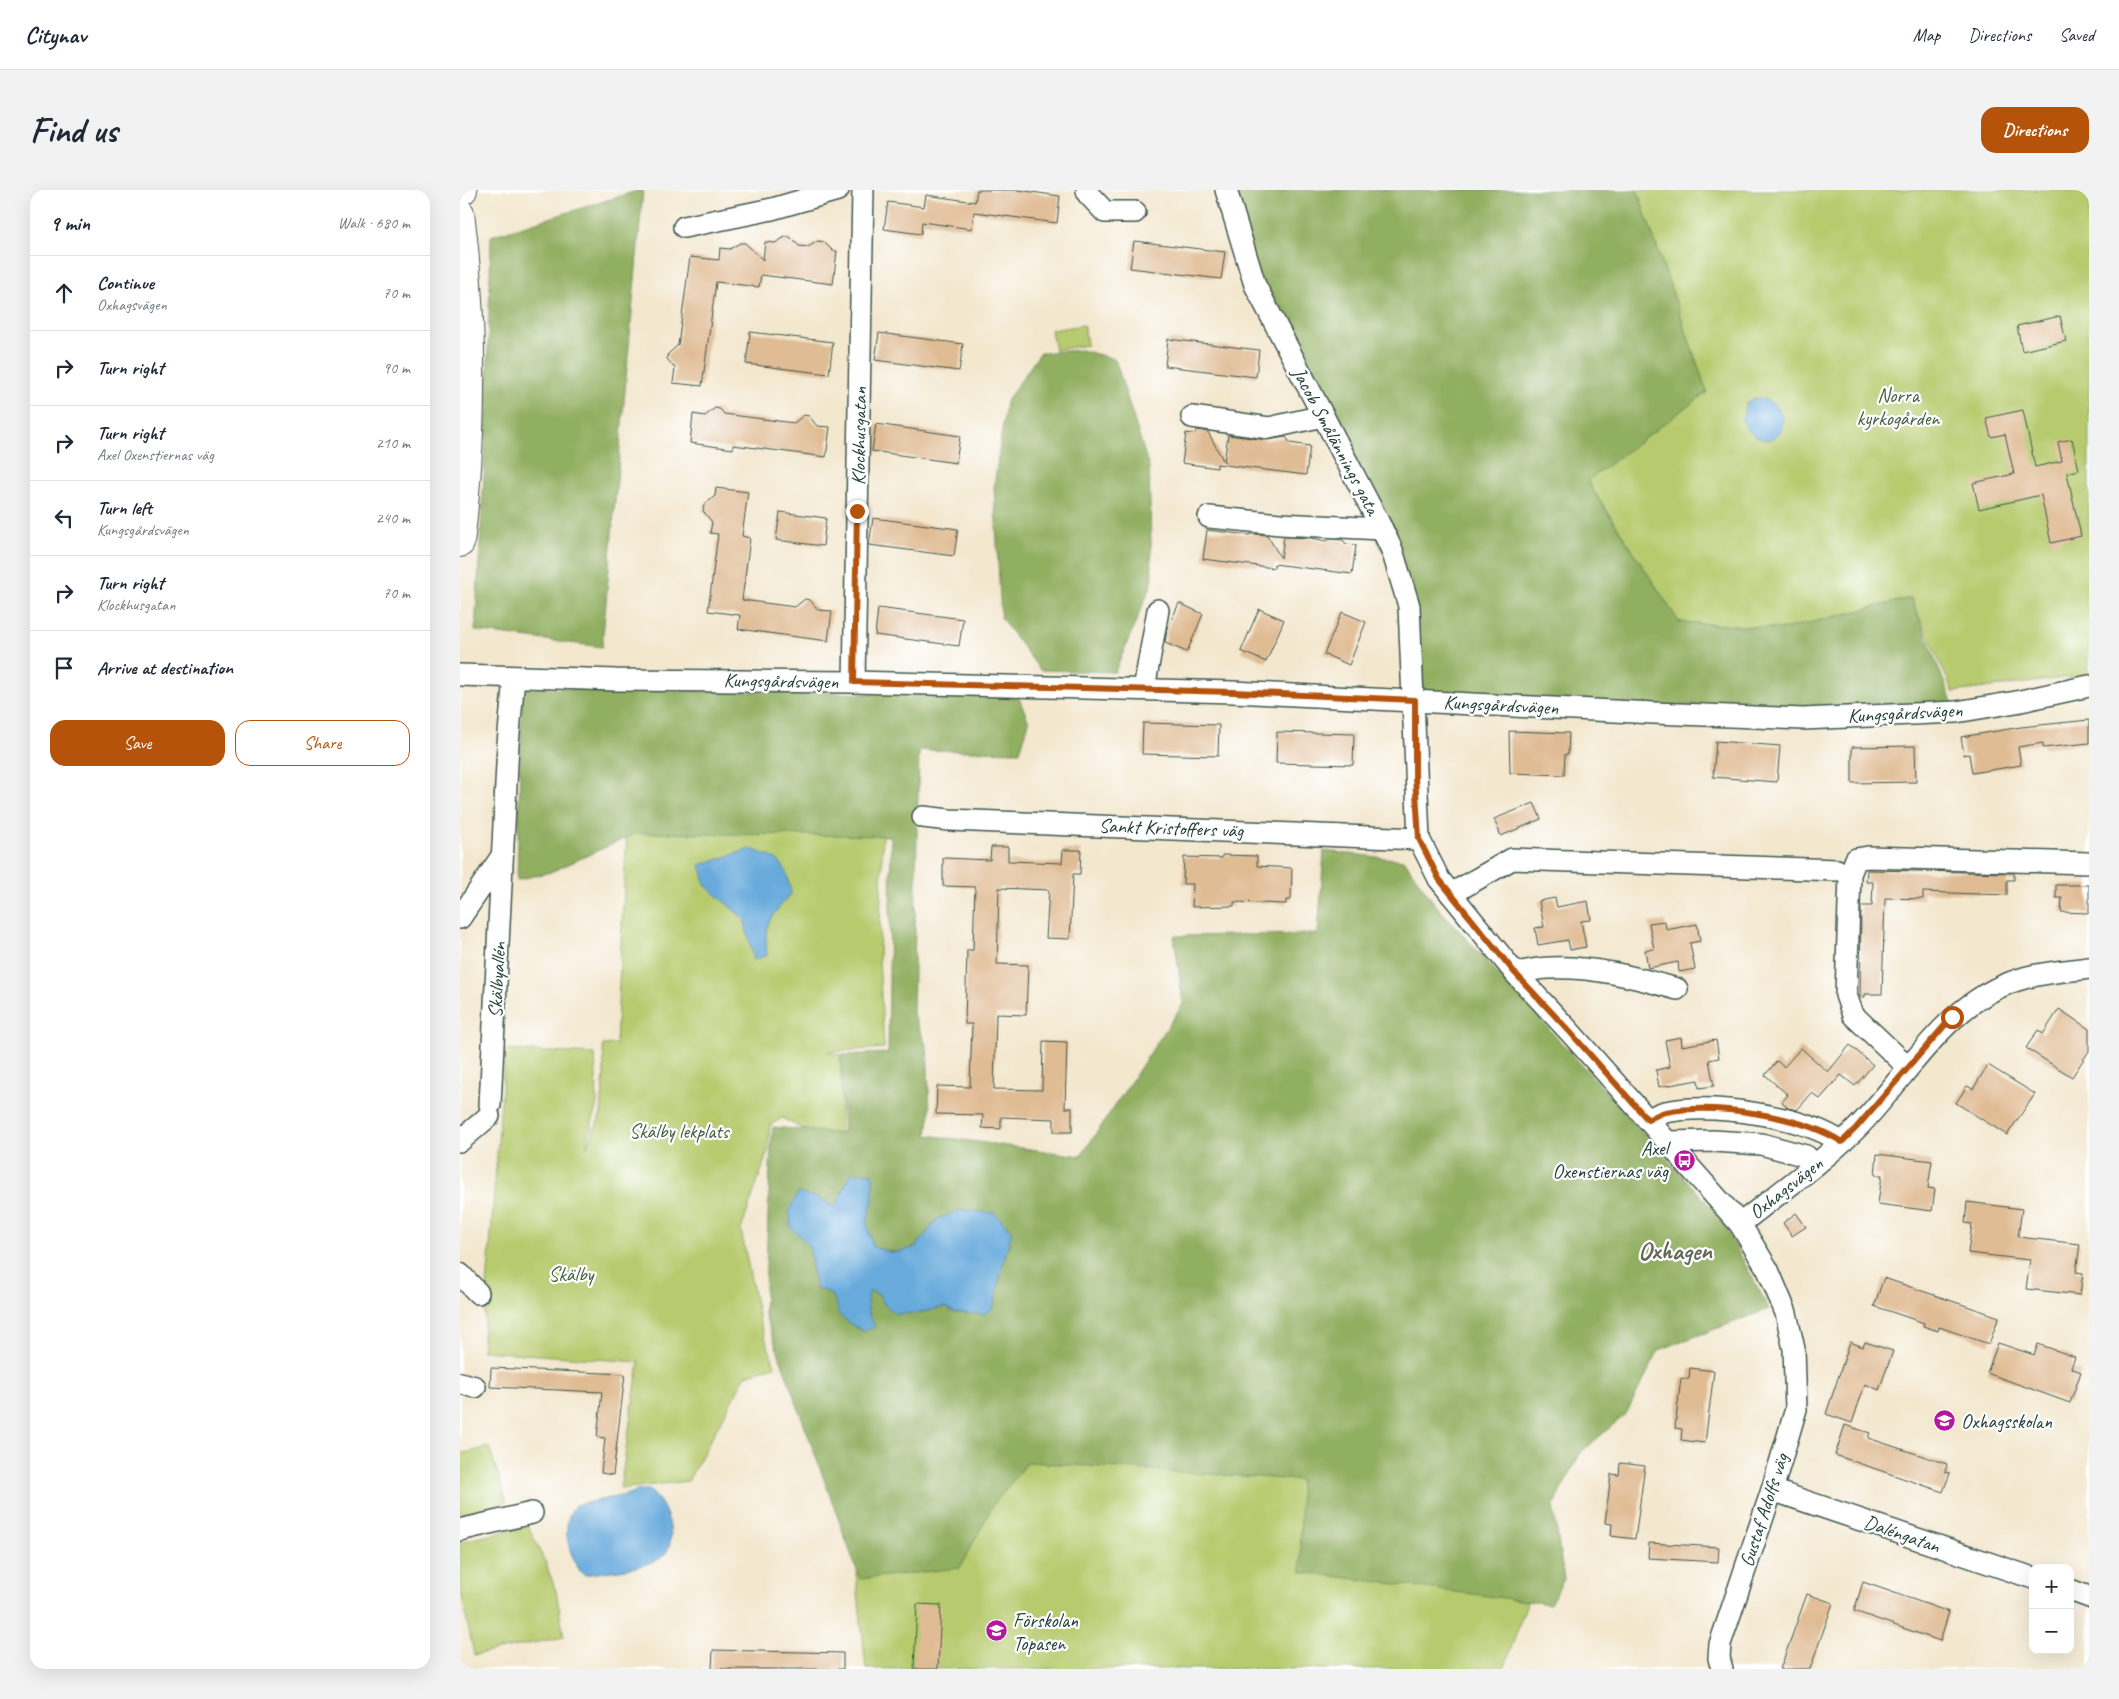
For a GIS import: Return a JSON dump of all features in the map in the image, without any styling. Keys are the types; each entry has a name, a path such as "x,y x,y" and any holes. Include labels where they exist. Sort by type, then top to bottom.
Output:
{"main road":[{"path":"460,213 467,277 470,363 469,438 460,543"}],"street":[{"path":"684,227 772,209 838,190"},
{"name":"Klockhusgatan","path":"854,682 863,190"},
{"path":"1087,190 1088,194 1105,212 1135,212"},
{"name":"Jacob Smålännings gata","path":"1226,190 1255,285 1392,550 1409,606 1415,700"},
{"path":"1192,417 1270,428 1323,416"},
{"path":"1210,517 1280,524 1382,529"},
{"path":"1144,690 1158,610"},
{"name":"Kungsgårdsvägen","path":"460,675 854,682 1144,690 1415,700 1803,719 1956,712 2016,702 2089,686"},
{"name":"Skälbyallén","path":"460,1141 489,1110 508,744 514,677"},
{"path":"1415,700 1415,777 1419,839 1439,879 1515,973 1570,1032 1740,1224"},
{"name":"Sankt Kristoffers väg","path":"923,817 949,820 1419,839"},
{"path":"460,918 502,856"},
{"path":"1908,1067 1852,1016 1846,995 1850,874 1856,859 1868,857 2089,863"},
{"path":"1451,894 1512,860 1837,870"},
{"path":"1515,973 1548,968 1583,970 1623,974 1677,989"},
{"name":"Oxhagsvägen","path":"1740,1224 1842,1142 1952,1017 1984,995 2021,978 2089,968"},
{"path":"1648,1120 1664,1112 1727,1110 1782,1118 1830,1135 1842,1142"},
{"path":"1668,1142 1713,1141 1761,1144 1806,1156 1815,1165"},
{"name":"Gustaf Adolfs väg","path":"1722,1669 1719,1658 1720,1644 1772,1490 1796,1409 1793,1340 1786,1312 1768,1270 1740,1224"},
{"path":"460,1274 478,1293"},
{"name":"Daléngatan","path":"1772,1490 2029,1577"},
{"path":"460,1530 532,1513"},
{"path":"2074,1591 2089,1597"}],"green space":[{"path":"643,190 602,647 475,631 485,457 491,236"},
{"path":"1226,190 1637,190 1707,392 1587,481 1679,622 1784,629 1911,598 1956,712 1415,700 1409,606 1255,285"},
{"name":"Norra kyrkogården","path":"1637,190 2089,190 2089,675 1953,692 1911,598 1784,629 1679,622 1587,480 1707,392"},
{"path":"1084,325 1087,345 1055,350 1051,330"},
{"path":"1081,350 1115,359 1149,467 1152,583 1115,672 1040,670 1001,618 994,487 1006,402 1040,353"},
{"path":"522,688 1018,696 1029,722 1020,752 919,750 913,1014 927,1047 930,1112 927,1135 1081,1156 1183,1004 1174,936 1318,934 1324,851 1404,860 1434,903 1720,1217 1769,1309 1659,1350 1626,1414 1581,1452 1553,1506 1564,1579 1550,1604 1301,1572 1300,1480 1028,1462 993,1505 960,1568 860,1579 764,1313 771,1144 773,1127 844,1134 841,1055 888,1053 891,836 637,833 551,872 517,880","holes":["851,1173 873,1198 867,1224 873,1247 896,1252 911,1249 923,1238 937,1219 1012,1231 994,1307 955,1313 945,1307 917,1313 885,1305 879,1294 870,1291 866,1300 870,1317 838,1303 812,1275 811,1250 804,1238 791,1228 819,1198 835,1207"]},
{"path":"627,827 883,828 879,959 884,1048 827,1052 841,1055 841,1139 803,1129 782,1118 770,1125 768,1151 741,1230 760,1323 775,1366 746,1375 688,1481 620,1489 639,1362 482,1351 505,1050 595,1054 597,1103 586,1148 601,1114 604,1073 603,1045 616,1044"},
{"path":"489,1447 507,1502 460,1514 460,1454"},
{"path":"1026,1455 1309,1475 1529,1597 1504,1669 866,1669 856,1574 959,1559 987,1497"},
{"path":"528,1526 556,1591 564,1637 474,1655 460,1588 460,1542"}],"water":[{"path":"1755,398 1774,404 1783,420 1778,434 1769,440 1752,434 1742,420 1746,403"},
{"path":"750,849 768,855 780,862 787,874 791,894 773,915 767,927 767,955 754,960 744,919 706,886 700,865"},
{"path":"851,1173 873,1173 873,1198 867,1224 873,1247 894,1253 916,1247 937,1219 963,1210 995,1213 1012,1231 994,1307 985,1314 955,1313 945,1307 917,1313 896,1314 885,1305 879,1294 870,1291 867,1305 875,1327 864,1331 850,1324 838,1314 833,1296 816,1288 809,1248 800,1235 791,1228 789,1211 798,1193 819,1198 835,1207"},
{"path":"640,1490 649,1490 665,1510 671,1533 670,1545 664,1555 658,1560 627,1569 585,1575 582,1573 569,1548 567,1533 568,1519 575,1505"}],"building":[{"path":"977,190 1018,190 1060,196 1057,223 974,212 972,229 922,222 921,234 884,229 888,202 924,207 926,195 975,202"},
{"path":"785,237 790,237 799,246 808,247 818,241 824,242 833,251 837,251 833,284 761,275 759,287 716,282 702,386 673,383 675,368 667,359 668,354 678,345 690,257 719,260 720,248 730,249 740,243 745,243 763,260 765,242 775,243"},
{"path":"1134,241 1225,252 1221,279 1130,268"},
{"path":"2060,316 2066,341 2022,351 2017,326"},
{"path":"750,332 833,342 829,374 746,364"},
{"path":"879,333 963,344 959,371 875,360"},
{"path":"1168,339 1259,350 1256,377 1165,366"},
{"path":"715,408 720,409 724,414 794,423 804,415 809,416 817,426 830,427 826,457 733,445 733,449 690,443 693,414 705,416"},
{"path":"2023,410 2035,467 2062,461 2058,442 2072,439 2079,470 2067,473 2081,536 2051,543 2041,495 1979,509 1973,483 2014,474 2005,434 1991,437 1986,418"},
{"path":"876,424 960,436 956,463 872,451"},
{"path":"1198,430 1208,432 1224,462 1228,435 1267,440 1286,437 1290,443 1310,446 1306,475 1217,464 1217,468 1182,463 1186,433 1193,434"},
{"path":"716,488 748,492 742,536 750,538 742,600 795,607 805,599 810,600 818,610 832,611 828,641 738,629 740,615 708,611 718,534 710,533 712,522 703,511 704,505 715,496"},
{"path":"780,512 826,518 823,546 776,540"},
{"path":"873,518 958,529 954,556 869,545"},
{"path":"1207,530 1267,535 1281,558 1284,537 1311,538 1327,541 1330,539 1343,540 1346,544 1356,545 1352,574 1274,564 1274,568 1203,559"},
{"path":"1179,603 1203,614 1187,652 1165,643 1167,630"},
{"path":"878,608 963,619 959,646 875,635"},
{"path":"1259,609 1284,620 1266,662 1241,651"},
{"path":"1342,612 1366,622 1349,665 1324,654"},
{"path":"2089,720 2089,743 2043,748 2043,743 2018,747 2021,765 1972,773 1969,754 1964,755 1961,737 2021,727"},
{"path":"1143,723 1219,725 1218,756 1142,754"},
{"path":"1509,731 1569,733 1564,775 1510,773"},
{"path":"1277,732 1354,734 1353,765 1276,763"},
{"path":"1716,741 1780,746 1777,782 1713,777"},
{"path":"1915,746 1916,782 1852,783 1852,747"},
{"path":"1534,803 1541,819 1501,836 1494,819"},
{"path":"991,847 1008,847 1008,861 1062,863 1063,850 1081,850 1080,874 1073,874 1070,939 1046,938 1049,890 999,888 997,964 1028,965 1026,1015 996,1014 994,1089 1042,1090 1043,1041 1067,1042 1065,1108 1072,1108 1072,1132 1054,1132 1054,1119 1001,1117 1001,1129 982,1128 983,1115 936,1114 937,1086 970,1087 972,1024 965,1024 967,950 973,950 975,887 943,886 943,858 990,860"},
{"path":"1222,855 1257,856 1257,866 1292,868 1291,900 1286,900 1286,904 1234,902 1234,906 1192,907 1193,884 1183,884 1184,857 1222,858"},
{"path":"1867,870 2014,873 2014,880 2007,880 2007,895 1923,892 1923,899 1885,898 1882,994 1865,994 1865,997 1860,997 1861,906 1872,906 1873,882 1866,882"},
{"path":"2056,885 2089,885 2089,913 2061,912 2062,898 2056,898"},
{"path":"1555,898 1557,907 1588,901 1591,920 1581,921 1586,947 1570,950 1568,940 1538,945 1535,928 1544,927 1539,901"},
{"path":"1665,921 1666,930 1697,924 1700,941 1690,943 1695,969 1679,972 1678,962 1648,968 1645,950 1654,949 1649,923"},
{"path":"2059,1009 2089,1029 2089,1051 2072,1077 2026,1048 2038,1030 2043,1034"},
{"path":"1681,1037 1682,1046 1716,1040 1719,1058 1709,1060 1714,1086 1699,1088 1698,1080 1659,1087 1656,1070 1670,1067 1665,1040"},
{"path":"1850,1045 1873,1065 1855,1086 1841,1075 1820,1099 1812,1093 1797,1110 1788,1108 1782,1102 1788,1095 1765,1075 1777,1061 1784,1067 1801,1048 1828,1072"},
{"path":"1988,1065 2035,1094 2007,1135 1956,1103 1967,1086 1973,1089"},
{"path":"1877,1154 1932,1161 1928,1188 1935,1189 1932,1211 1878,1204 1882,1175 1875,1175"},
{"path":"1967,1202 2022,1209 2018,1237 2080,1244 2076,1272 2083,1273 2080,1295 2026,1289 2030,1260 1968,1253 1972,1224 1965,1223"},
{"path":"1796,1213 1806,1227 1792,1236 1783,1223"},
{"path":"1884,1278 1999,1317 1989,1344 1939,1327 1938,1331 1923,1326 1924,1323 1874,1306"},
{"path":"1850,1342 1863,1347 1865,1342 1893,1351 1879,1390 1865,1384 1852,1423 1826,1414"},
{"path":"1998,1343 2034,1355 2038,1344 2075,1357 2071,1368 2081,1372 2070,1403 1987,1373"},
{"path":"491,1368 625,1374 613,1475 601,1473 605,1438 597,1437 602,1392 490,1387"},
{"path":"1690,1368 1714,1371 1705,1443 1681,1440 1682,1429 1675,1428 1681,1378 1689,1379"},
{"path":"1845,1425 1870,1433 1868,1438 1947,1464 1945,1472 1950,1473 1943,1492 1835,1455"},
{"path":"1620,1463 1645,1466 1635,1539 1611,1536 1612,1524 1605,1523 1611,1474 1619,1475"},
{"path":"1649,1543 1719,1547 1718,1562 1648,1558"},
{"path":"1863,1582 1949,1612 1940,1641 1854,1611"},
{"path":"1807,1594 1833,1603 1810,1669 1780,1669"},
{"path":"917,1604 941,1605 938,1669 914,1669"},
{"path":"713,1650 843,1653 843,1669 712,1669"}],"place":[{"name":"Axel Oxenstiernas väg","path":"1684,1160"},
{"name":"Oxhagsskolan","path":"1945,1421"},
{"name":"Förskolan Topasen","path":"997,1631"}],"district":[{"name":"Oxhagen","path":"1675,1251"}],"route":[{"path":"857,511 854,682 1019,688 1233,692 1415,700 1415,777 1419,839 1439,879 1515,973 1648,1120 1664,1112 1727,1110 1782,1118 1830,1135 1842,1142 1952,1017"}],"park label":[{"name":"Skälby lekplats","path":"679,1131"},
{"name":"Skälby","path":"571,1274"}]}
